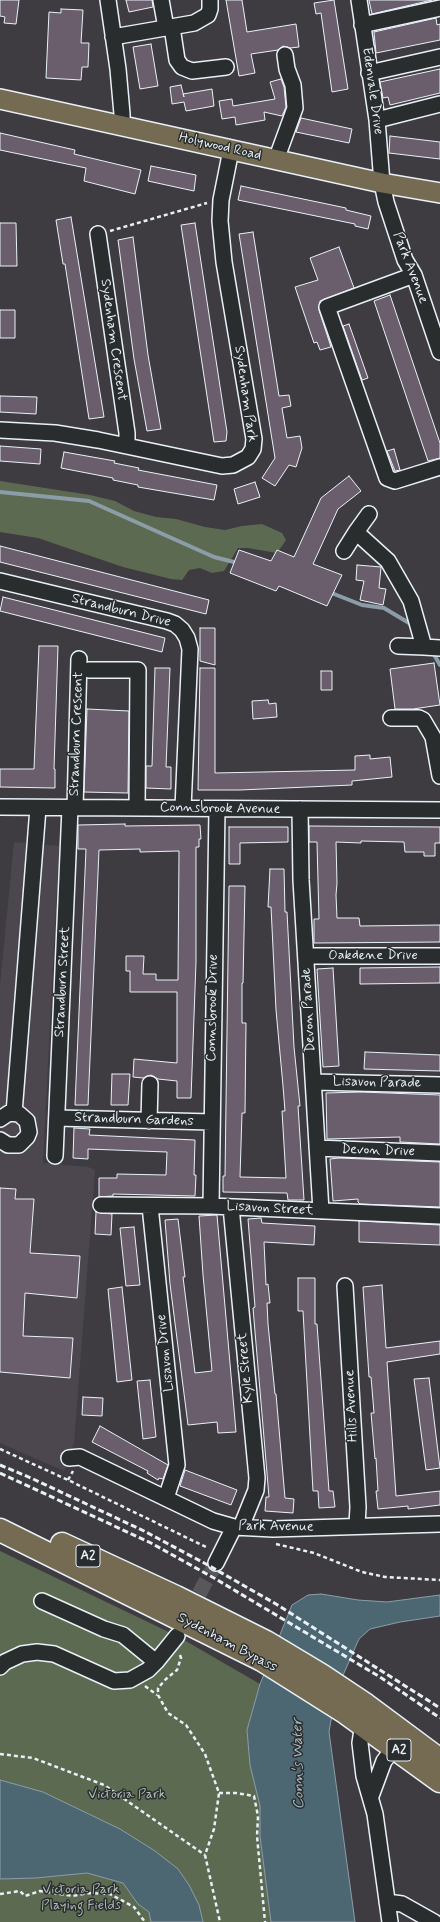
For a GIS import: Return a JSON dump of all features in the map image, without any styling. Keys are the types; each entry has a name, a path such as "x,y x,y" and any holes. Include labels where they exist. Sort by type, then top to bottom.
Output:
{"highway":[{"name":"Sydenham Bypass","path":"0,1515 176,1597 264,1651 355,1712 440,1760"},
{"name":"Sydenham Bypass","path":"0,1530 264,1651"},
{"name":"Sydenham Bypass","path":"355,1712 395,1747 440,1781"}],"main road":[{"name":"Holywood Road","path":"0,99 382,183 440,193"}],"street":[{"path":"108,0 122,107 122,125"},
{"path":"161,0 177,60 182,67 192,71 226,67"},
{"path":"113,36 169,28 202,20 208,15 210,0"},
{"name":"Edenvale Drive","path":"359,0 377,120 382,183"},
{"path":"362,25 440,8"},
{"path":"276,160 295,108 293,85 287,69 285,55"},
{"path":"369,73 440,57"},
{"path":"377,120 440,104"},
{"name":"Sydenham Park","path":"0,430 55,433 126,445 222,466 242,462 248,457 253,449 254,439 224,262 220,221 221,200 231,150"},
{"name":"Park Avenue","path":"382,183 395,232 405,260 414,275 440,352"},
{"name":"Sydenham Crescent","path":"98,234 127,433 126,445"},
{"path":"414,275 327,307 387,478 395,481 440,467"},
{"path":"344,550 369,514"},
{"path":"356,532 388,561 411,601 424,647"},
{"name":"Strandburn Drive","path":"0,581 167,621 175,624 182,630 187,638 190,655 183,808"},
{"path":"398,646 440,648"},
{"name":"Strandburn Crescent","path":"72,808 84,665 138,670 137,808"},
{"path":"391,718 419,718 423,720 433,737 440,776"},
{"name":"Connsbrook Avenue","path":"0,808 440,810"},
{"path":"14,1113 38,808"},
{"name":"Strandburn Street","path":"55,1156 72,808"},
{"name":"Connsbrook Drive","path":"211,1206 217,809"},
{"name":"Devon Parade","path":"300,809 301,880 321,1211"},
{"name":"Oakdene Drive","path":"306,956 440,956"},
{"name":"Lisavon Parade","path":"314,1082 440,1084"},
{"path":"149,1121 150,1084"},
{"path":"0,1119 8,1113 14,1113 24,1117 29,1126 28,1137 24,1142 14,1146 8,1145 0,1140"},
{"name":"Strandburn Gardens","path":"57,1118 212,1122"},
{"name":"Devon Drive","path":"317,1148 440,1153"},
{"name":"Lisavon Street","path":"101,1205 211,1206 440,1216"},
{"name":"Lisavon Drive","path":"150,1206 177,1465 166,1498"},
{"name":"Kyle Street","path":"219,1559 238,1527 256,1490 257,1478 231,1207"},
{"name":"Hills Avenue","path":"345,1286 358,1507 357,1525"},
{"name":"Park Avenue","path":"77,1457 213,1521 238,1527 273,1529 357,1525 440,1524"},
{"path":"42,1602 104,1629 123,1635 156,1662"},
{"path":"0,1667 4,1662 22,1654 37,1652 54,1654 114,1681 130,1680 148,1670 174,1640"},
{"path":"355,1712 364,1776 371,1796 390,1922"},
{"path":"371,1796 384,1761 395,1747"},
{"path":"387,1902 402,1904 434,1922"}],"path":[{"path":"98,234 221,200"},
{"path":"0,1449 68,1480 219,1559"},
{"path":"273,1543 314,1553 362,1572 385,1576 440,1580"},
{"path":"174,1640 181,1658 177,1670 158,1688 158,1695 168,1713 186,1725 205,1754 219,1793 214,1829 206,1855 220,1922"},
{"path":"0,1754 33,1758 104,1785 206,1855"},
{"path":"219,1793 236,1793 254,1796 258,1816 257,1836 265,1922"},
{"path":"0,1894 20,1891 25,1896 40,1891 73,1896 88,1893 110,1894 134,1907 145,1922"}],"shaded area":[{"path":"14,842 59,846 43,1163 88,1167 95,1170 74,1443 64,1471 0,1443 0,986"}],"green space":[{"path":"0,481 90,495 115,501 134,511 156,517 176,519 205,527 225,530 242,526 262,524 282,533 286,540 277,553 248,548 238,548 224,571 212,573 200,568 189,570 182,580 171,579 123,567 38,538 0,532"},
{"name":"Victoria Park","path":"0,1551 177,1636 260,1684 247,1730 250,1765 260,1806 260,1836 271,1922 0,1922"}],"water":[{"name":"Conn's Water","path":"321,1594 358,1600 387,1602 440,1595 440,1616 400,1622 370,1629 359,1639 336,1691 329,1732 355,1922 271,1922 260,1836 260,1806 250,1765 247,1730 260,1684 292,1605 308,1595"},
{"path":"0,1780 43,1792 120,1829 155,1851 178,1869 189,1885 199,1905 203,1922 151,1922 149,1912 138,1904 123,1883 87,1873 36,1878 0,1879"}],"building":[{"path":"0,0 19,0 16,24 4,23 5,17 0,16"},
{"path":"126,0 152,0 153,7 129,12"},
{"path":"226,0 242,0 247,32 296,24 299,47 290,48 283,46 278,50 251,54 255,73 239,76"},
{"path":"334,0 348,89 332,92 321,13 316,14 314,3"},
{"path":"369,0 432,0 372,14"},
{"path":"61,9 83,10 81,43 89,43 88,67 82,67 81,80 46,78 49,12 61,13"},
{"path":"436,18 437,25 440,24 440,40 376,53 374,32"},
{"path":"151,44 158,86 140,89 133,47"},
{"path":"440,69 440,93 390,105 388,97 383,98 380,82"},
{"path":"281,79 284,87 286,107 282,116 264,112 265,120 236,125 235,117 222,119 219,101 232,99 233,106 275,99 270,82"},
{"path":"181,85 183,94 212,89 214,106 186,111 184,102 172,104 170,87"},
{"path":"301,118 352,129 349,143 296,132"},
{"path":"0,133 75,150 74,154 141,170 135,194 84,181 86,168 0,150"},
{"path":"390,136 440,142 440,159 389,153"},
{"path":"151,166 196,175 194,191 148,181"},
{"path":"241,186 346,208 346,210 371,216 368,229 355,226 355,224 238,200"},
{"path":"71,217 104,417 89,419 65,264 63,264 56,220"},
{"path":"0,223 16,223 17,266 0,266"},
{"path":"195,223 227,432 226,441 214,442 181,225"},
{"path":"253,232 279,396 289,395 291,406 282,408 287,438 300,436 302,448 296,467 289,465 275,486 262,478 275,458 239,234"},
{"path":"133,237 148,355 161,429 147,431 134,359 118,240"},
{"path":"339,247 354,288 320,301 319,310 331,347 320,350 317,342 314,343 295,287 318,280 310,258"},
{"path":"390,295 440,443 440,458 428,461 374,301"},
{"path":"0,310 15,310 15,338 0,338"},
{"path":"349,324 368,378 362,380 343,326"},
{"path":"0,396 37,397 36,414 0,412"},
{"path":"0,446 41,449 40,464 0,461"},
{"path":"394,449 400,470 395,471 387,451"},
{"path":"64,452 115,461 114,463 139,468 138,470 217,485 214,500 138,487 138,485 113,480 113,478 61,468"},
{"path":"349,476 361,491 338,509 313,564 342,575 327,606 279,586 276,591 230,573 239,550 271,561 277,550 294,557 321,498"},
{"path":"255,482 260,497 238,504 234,489"},
{"path":"0,546 209,600 206,614 0,562"},
{"path":"357,565 381,567 379,588 386,589 383,605 360,600 364,581 356,580"},
{"path":"3,597 165,638 162,652 0,611"},
{"path":"200,628 215,628 215,665 200,661"},
{"path":"39,646 58,646 54,769 55,788 0,787 0,769 34,769"},
{"path":"434,663 440,705 413,709 395,709 390,669"},
{"path":"155,668 170,668 166,767 171,767 171,789 146,788 146,766 152,766"},
{"path":"200,668 215,668 215,773 355,770 355,756 370,755 370,759 390,757 392,777 352,781 352,785 240,790 198,790"},
{"path":"321,671 332,671 332,690 321,690"},
{"path":"268,700 269,704 276,703 277,717 253,719 252,701"},
{"path":"87,709 129,711 128,793 84,792"},
{"path":"125,824 125,826 200,825 201,839 199,839 199,847 196,847 196,962 191,1098 177,1098 177,1081 158,1079 151,1075 143,1078 133,1077 134,1059 177,1063 177,992 130,992 130,971 126,971 126,956 144,956 143,974 156,974 156,980 178,980 179,851 140,852 140,849 99,850 88,1105 75,1105 86,849 78,849 78,825"},
{"path":"309,826 440,827 440,843 435,843 435,856 424,856 424,852 405,852 404,842 336,842 336,895 337,918 359,918 360,926 440,925 440,942 314,943 314,919 319,919 317,842 309,842"},
{"path":"229,827 288,827 288,842 240,843 240,864 229,864"},
{"path":"270,869 284,869 285,912 287,912 294,1047 300,1106 298,1106 304,1200 288,1200 287,1193 223,1192 223,1176 225,1176 229,886 245,886 242,1023 246,1023 245,1113 242,1113 240,1177 286,1178 282,1111 285,1111 276,1010 271,907 268,907"},
{"path":"440,967 440,983 360,984 360,968"},
{"path":"333,968 339,1066 323,1067 317,969"},
{"path":"365,1052 440,1055 440,1071 364,1069"},
{"path":"112,1074 130,1074 128,1105 111,1105"},
{"path":"361,1092 440,1095 440,1144 400,1142 400,1137 327,1139 326,1093"},
{"path":"74,1128 90,1129 89,1135 195,1140 195,1196 113,1194 113,1196 99,1197 99,1178 117,1178 117,1174 166,1175 167,1152 88,1149 88,1159 73,1158"},
{"path":"339,1158 440,1162 440,1207 360,1204 358,1199 333,1201 330,1159"},
{"path":"0,1188 16,1189 15,1199 34,1199 30,1253 80,1256 77,1298 25,1293 23,1336 73,1338 70,1378 0,1372"},
{"path":"96,1212 112,1214 111,1235 95,1234"},
{"path":"217,1215 236,1432 218,1433 217,1422 188,1425 170,1284 165,1220 178,1219 185,1277 183,1277 195,1373 212,1371 199,1216"},
{"path":"261,1218 262,1223 315,1226 314,1245 264,1242 266,1285 268,1284 270,1303 267,1303 268,1324 285,1498 294,1499 293,1513 265,1511 266,1497 269,1497 253,1308 255,1307 248,1219"},
{"path":"359,1221 440,1225 440,1245 359,1242"},
{"path":"134,1227 140,1285 126,1286 120,1228"},
{"path":"298,1278 315,1278 315,1324 317,1324 329,1491 333,1491 335,1507 319,1508 318,1491 313,1491 303,1311 298,1311"},
{"path":"382,1285 386,1348 440,1341 440,1354 387,1362 396,1496 440,1491 440,1505 408,1509 408,1506 378,1509 376,1491 378,1491 376,1458 375,1459 371,1413 374,1413 371,1377 369,1377 363,1287"},
{"path":"122,1287 132,1380 117,1382 108,1289"},
{"path":"429,1378 440,1468 426,1470 414,1379"},
{"path":"150,1380 156,1437 143,1439 137,1381"},
{"path":"83,1397 103,1398 102,1416 82,1415"},
{"path":"100,1426 168,1465 163,1479 159,1478 158,1480 147,1473 148,1471 92,1442"},
{"path":"185,1470 237,1490 231,1505 180,1486"}],"waterway":[{"path":"0,492 89,501 214,557 238,563"},
{"path":"329,592 362,605 384,608 414,626"},
{"path":"432,651 440,665"}],"tunnel":[{"path":"188,1614 216,1563"}],"railway":[{"path":"0,1465 144,1531 206,1564 276,1604 440,1708"},
{"path":"0,1473 151,1543 214,1578 380,1677 440,1718"}],"park label":[{"name":"Victoria Park Playing Fields","path":"81,1898"}]}
